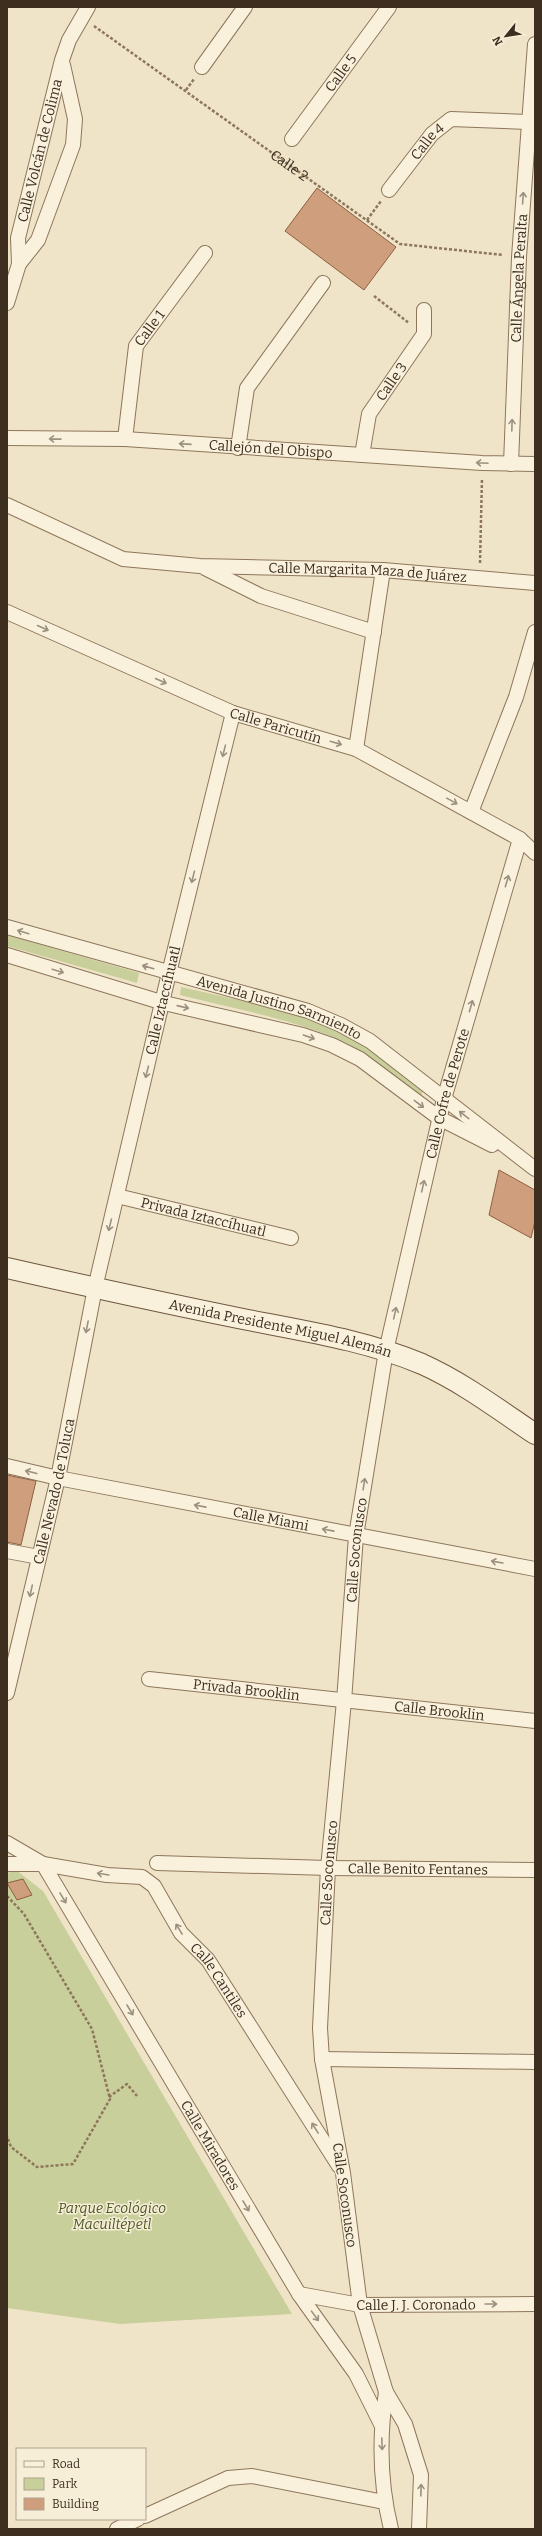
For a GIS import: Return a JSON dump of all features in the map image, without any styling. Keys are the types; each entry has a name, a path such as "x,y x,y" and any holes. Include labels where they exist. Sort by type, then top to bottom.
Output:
{"main road":[{"name":"Avenida Presidente Miguel Alemán","path":"7,1268 95,1288 344,1339 386,1351 422,1364 456,1382 535,1434"}],"street":[{"path":"202,67 245,7"},
{"name":"Calle 5","path":"292,139 389,7"},
{"name":"Calle Volcán de Colima","path":"7,303 19,264 18,238 62,60 69,40 84,12"},
{"name":"Calle Ángela Peralta","path":"511,464 519,257 535,44"},
{"name":"Calle Volcán de Colima","path":"19,264 38,240 73,145 75,119 62,60"},
{"name":"Calle 4","path":"389,190 432,134 451,119 529,122"},
{"name":"Calle 1","path":"125,439 136,346 205,253"},
{"path":"238,448 247,388 322,283"},
{"path":"424,310 424,334"},
{"name":"Calle 3","path":"362,455 369,414 424,334"},
{"name":"Callejón del Obispo","path":"7,438 125,439 238,448 482,463 535,464"},
{"name":"Calle Margarita Maza de Juárez","path":"7,505 123,558 200,566 383,570 480,580 535,583"},
{"name":"Calle Margarita Maza de Juárez","path":"200,566 261,596 374,632"},
{"path":"356,749 383,570"},
{"name":"Calle Paricutín","path":"7,612 234,713 356,749 520,839 535,853"},
{"path":"471,812 516,697 535,632"},
{"name":"Calle Iztaccíhuatl","path":"95,1288 164,1002 169,973 234,713"},
{"name":"Calle Cofre de Perote","path":"386,1351 439,1118 520,839"},
{"name":"Avenida Justino Sarmiento","path":"7,927 308,1011 341,1025 370,1041 516,1156 535,1169"},
{"name":"Avenida Justino Sarmiento","path":"7,955 164,1002 303,1035 332,1045 360,1059 439,1118 516,1156"},
{"name":"Privada Iztaccíhuatl","path":"117,1196 290,1238"},
{"name":"Calle Nevado de Toluca","path":"7,1689 58,1478 95,1288"},
{"name":"Calle Soconusco","path":"386,1351 356,1536 344,1701 328,1868 320,2028 322,2059 343,2173 360,2305 386,2392 405,2424 421,2475 418,2529"},
{"name":"Calle Miami","path":"7,1466 58,1478 535,1569"},
{"path":"7,1551 39,1557"},
{"name":"Privada Brooklin","path":"149,1678 344,1701"},
{"name":"Calle Brooklin","path":"344,1701 535,1721"},
{"name":"Calle Miradores","path":"7,1843 43,1864 299,2294 356,2374 381,2424"},
{"name":"Calle Benito Fentanes","path":"157,1863 328,1868 535,1870"},
{"path":"7,1864 43,1864"},
{"name":"Calle Cantiles","path":"43,1864 107,1876 142,1877 154,1886 181,1933 208,1960 343,2173"},
{"path":"322,2059 535,2062"},
{"name":"Calle J. J. Coronado","path":"299,2294 360,2305 535,2304"},
{"name":"Calle Soconusco","path":"386,2392 381,2424 384,2502 391,2529"},
{"path":"146,2516 228,2478 252,2476 384,2502"},
{"path":"117,2529 136,2520"}],"path":[{"name":"Calle 2","path":"84,12 400,244 519,257"},
{"path":"367,220 389,190"},
{"path":"374,296 424,334"},
{"path":"480,580 482,463"},
{"path":"7,1896 24,1914 92,2029 109,2097"},
{"path":"7,2136 11,2147 38,2168 73,2164 109,2097 127,2084 138,2096"}],"green space":[{"path":"7,935 139,973 137,983 7,946"},
{"path":"181,987 307,1015 346,1030 423,1089 422,1095 417,1096 370,1057 338,1039 260,1014 180,995"},
{"name":"Parque Ecológico Macuiltépetl","path":"16,1870 43,1891 292,2314 120,2324 7,2308 7,1873"}],"building":[{"path":"317,188 396,247 364,290 285,231"},
{"path":"499,1170 535,1190 535,1221 531,1238 489,1215"},
{"path":"7,1475 36,1481 21,1545 7,1542"},
{"path":"23,1879 32,1895 17,1900 7,1883"}]}
